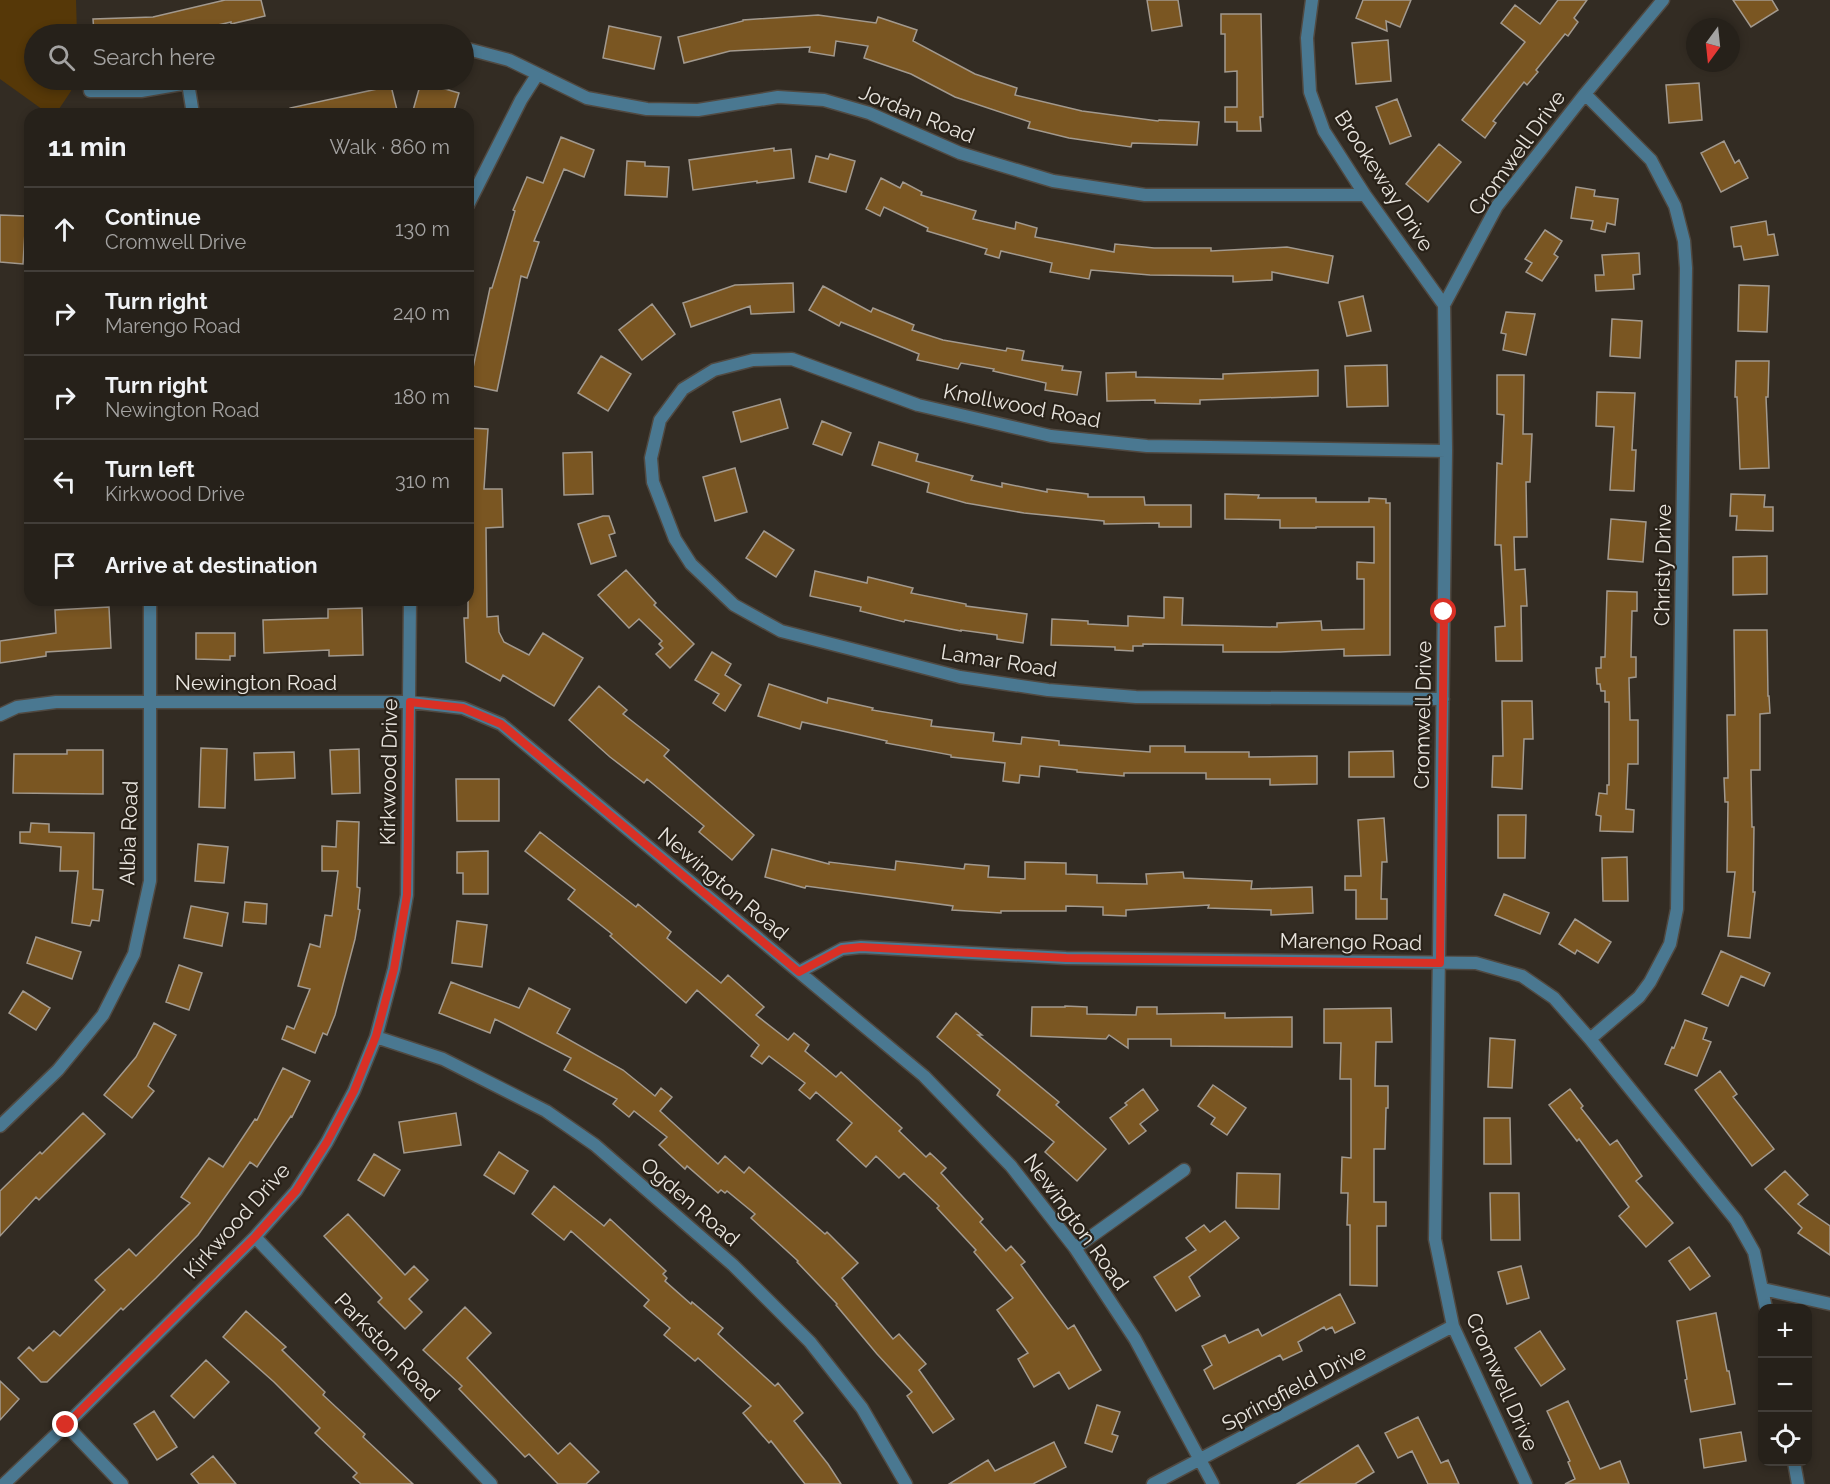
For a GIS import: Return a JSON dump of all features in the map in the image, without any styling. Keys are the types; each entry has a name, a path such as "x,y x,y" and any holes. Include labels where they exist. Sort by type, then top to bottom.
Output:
{"street":[{"name":"Brookeway Drive","path":"1312,0 1307,38 1310,92 1324,131 1365,195 1444,305"},
{"name":"Cromwell Drive","path":"1526,1484 1453,1326 1436,1239 1446,451 1444,305 1497,206 1663,0"},
{"name":"Jordan Road","path":"474,51 509,60 587,98 647,109 698,110 778,98 824,100 869,112 970,156 1053,181 1145,195 1365,195"},
{"path":"474,193 521,100 537,75"},
{"path":"90,91 147,90"},
{"path":"189,90 192,108"},
{"name":"Christy Drive","path":"1585,94 1651,160 1675,206 1684,241 1686,268 1677,909 1670,944 1650,982 1639,997 1590,1039"},
{"name":"Knollwood Road","path":"651,458 660,420 683,389 714,370 753,360 792,360 918,405 1051,436 1148,446 1446,451"},
{"name":"Lamar Road","path":"651,458 653,482 675,539 690,564 734,605 781,631 960,677 1048,690 1136,697 1443,699"},
{"name":"Albia Road","path":"0,1126 58,1070 103,1015 134,954 150,881 150,606"},
{"name":"Kirkwood Drive","path":"4,1484 255,1237 296,1191 327,1142 354,1091 376,1036 394,969 407,895 410,606"},
{"name":"Newington Road","path":"0,715 17,707 56,702 410,702 463,708 501,724 924,1076 1011,1166 1075,1248 1135,1339 1213,1484"},
{"name":"Marengo Road","path":"799,972 842,949 861,947 1066,958 1476,963 1522,976 1554,998 1737,1220 1754,1252 1765,1304"},
{"name":"Ogden Road","path":"376,1036 443,1059 546,1111 595,1145 733,1265 810,1342 862,1408 906,1484"},
{"path":"1075,1248 1184,1170"},
{"name":"Parkston Road","path":"255,1237 491,1484"},
{"path":"1763,1289 1830,1304"},
{"name":"Springfield Drive","path":"1153,1484 1453,1326"},
{"path":"66,1425 122,1484"},
{"path":"1795,1466 1798,1484"}],"shaded area":[{"path":"0,0 76,0 77,24 24,24 24,90 71,90 60,108 40,108 0,79"}],"building":[{"path":"225,0 261,0 265,16 231,24 231,22 222,24 93,24 93,19 153,17"},
{"path":"1147,0 1178,0 1182,26 1152,31"},
{"path":"1363,0 1411,0 1400,27 1386,21 1387,31 1356,18"},
{"path":"1558,0 1587,0 1574,18 1578,22 1568,36 1565,34 1527,85 1524,82 1493,121 1496,123 1485,138 1462,120 1525,42 1501,23 1515,5 1540,24"},
{"path":"1733,0 1772,0 1778,10 1751,27"},
{"path":"1221,14 1261,14 1263,117 1260,117 1261,131 1237,131 1237,122 1225,122 1225,107 1237,107 1237,71 1225,72 1225,34 1221,34"},
{"path":"818,15 876,23 878,17 917,30 913,41 975,74 1017,88 1015,95 1082,111 1158,121 1199,122 1197,145 1132,143 1131,147 1069,138 1028,128 1030,122 955,97 911,74 864,58 868,46 836,41 834,56 809,52 810,47 730,51 684,63 678,37 743,20"},
{"path":"609,26 661,37 654,69 603,58"},
{"path":"1388,40 1391,81 1356,84 1352,43"},
{"path":"1699,83 1702,120 1669,123 1666,85"},
{"path":"373,90 392,90 396,108 290,108"},
{"path":"419,90 449,90 459,93 455,108 414,108"},
{"path":"1397,99 1411,136 1390,144 1376,107"},
{"path":"561,137 594,150 584,177 564,169 534,241 539,242 527,278 521,276 497,391 474,386 474,363 490,288 492,288 515,211 513,210 527,177 543,183"},
{"path":"1724,141 1735,163 1739,160 1748,178 1721,192 1701,153"},
{"path":"1439,144 1461,162 1428,202 1406,184"},
{"path":"774,148 774,151 791,149 794,178 693,190 689,160"},
{"path":"830,154 855,161 846,192 809,182 816,156 828,159"},
{"path":"627,161 645,162 645,166 669,167 667,197 625,195"},
{"path":"881,178 900,188 903,182 922,192 921,195 976,211 973,219 1015,229 1016,222 1037,228 1035,237 1114,252 1115,244 1154,248 1211,248 1211,251 1287,247 1333,256 1328,283 1272,272 1272,280 1233,282 1233,276 1150,275 1091,270 1089,279 1050,272 1052,263 1001,251 999,258 985,254 987,249 927,231 928,228 884,207 880,216 866,209"},
{"path":"1576,187 1595,190 1594,196 1618,199 1615,225 1607,223 1605,232 1591,229 1593,221 1571,218"},
{"path":"0,215 24,216 23,264 0,262"},
{"path":"1766,221 1768,235 1774,234 1778,255 1744,260 1741,246 1734,247 1731,227"},
{"path":"1545,230 1562,241 1554,254 1558,257 1542,281 1526,272 1532,263 1525,259"},
{"path":"1639,253 1640,274 1633,275 1634,289 1596,291 1595,275 1604,275 1602,255"},
{"path":"793,283 794,312 751,314 750,306 691,327 683,303 735,285"},
{"path":"1739,285 1769,286 1767,332 1738,331"},
{"path":"823,286 871,312 873,308 914,325 912,330 943,340 1006,351 1007,348 1024,351 1022,360 1063,366 1062,370 1081,372 1077,395 1045,390 1046,383 993,371 994,369 961,363 958,369 917,360 919,354 841,322 839,326 809,310"},
{"path":"1363,296 1371,331 1347,336 1339,302"},
{"path":"652,304 675,334 642,360 619,330"},
{"path":"1506,312 1535,314 1526,355 1503,350 1506,334 1501,333"},
{"path":"1612,319 1642,321 1640,358 1610,356"},
{"path":"601,356 631,374 608,411 578,393"},
{"path":"1736,361 1769,361 1768,397 1766,397 1769,468 1740,469 1737,397 1735,397"},
{"path":"1387,365 1388,406 1347,407 1345,366"},
{"path":"1318,370 1318,396 1200,400 1200,404 1155,403 1155,400 1107,401 1106,373 1136,372 1136,377 1223,379 1223,374"},
{"path":"1497,375 1524,375 1523,434 1532,434 1530,482 1526,482 1527,537 1514,537 1515,570 1525,569 1527,606 1521,606 1522,661 1496,661 1495,627 1505,626 1501,545 1495,545 1497,463 1502,464 1504,415 1497,414"},
{"path":"1597,392 1635,393 1632,450 1636,450 1634,491 1610,490 1614,427 1596,426"},
{"path":"780,399 788,428 741,442 733,412"},
{"path":"822,421 851,433 842,455 813,444"},
{"path":"474,428 488,429 484,489 502,489 503,527 486,528 487,617 498,616 499,632 504,642 529,655 543,633 583,658 554,706 503,675 500,681 466,662 464,618 468,618 468,606 474,606"},
{"path":"879,442 918,454 916,461 973,476 971,480 1002,487 1002,483 1047,492 1047,489 1088,494 1088,497 1144,497 1145,505 1191,505 1191,527 1159,527 1159,523 1104,524 1104,521 1024,513 966,503 927,492 929,483 872,465"},
{"path":"592,452 593,494 564,495 563,453"},
{"path":"735,468 747,512 715,521 703,477"},
{"path":"1225,494 1259,495 1258,498 1316,498 1316,502 1369,502 1369,498 1386,499 1386,503 1390,503 1390,655 1344,656 1344,649 1223,652 1223,645 1143,644 1143,646 1133,646 1133,651 1115,650 1115,647 1051,645 1052,619 1128,626 1128,616 1164,618 1164,597 1183,598 1182,625 1277,627 1277,623 1321,621 1322,630 1364,629 1364,579 1357,579 1357,562 1374,563 1374,527 1280,528 1280,520 1225,519"},
{"path":"1731,494 1765,495 1764,507 1773,507 1773,531 1736,530 1737,516 1730,516"},
{"path":"609,516 615,533 609,535 616,556 591,564 578,524"},
{"path":"1611,519 1646,522 1643,562 1608,559"},
{"path":"764,531 794,550 776,577 746,558"},
{"path":"1767,556 1767,594 1733,595 1733,557"},
{"path":"626,570 656,603 654,605 694,644 670,668 656,654 663,648 659,644 662,641 639,619 629,628 598,595"},
{"path":"815,571 867,583 868,577 913,588 911,593 966,604 966,606 1027,614 1023,643 997,639 997,635 961,631 905,620 904,622 860,611 861,607 810,596"},
{"path":"1607,591 1637,592 1637,611 1632,611 1631,657 1636,657 1636,677 1629,678 1630,720 1638,720 1638,764 1628,764 1626,809 1634,810 1633,832 1600,831 1601,816 1596,815 1599,793 1607,794 1607,785 1609,785 1609,702 1605,702 1605,691 1601,691 1600,684 1597,684 1596,668 1601,668 1601,657 1605,657"},
{"path":"109,607 111,648 46,652 46,656 0,663 0,641 56,633 55,610"},
{"path":"362,608 363,655 329,656 329,650 264,653 263,620 328,618 328,609"},
{"path":"1734,630 1767,630 1770,713 1760,714 1760,770 1751,770 1752,827 1754,827 1753,892 1755,892 1750,938 1728,936 1735,872 1727,872 1728,802 1725,802 1724,778 1728,778 1727,715 1735,715"},
{"path":"196,633 235,633 235,656 230,656 230,660 196,659"},
{"path":"712,652 731,664 725,675 741,685 725,711 713,703 719,694 695,680"},
{"path":"769,684 827,703 828,698 873,708 872,710 932,720 931,726 994,733 993,741 1021,744 1022,737 1059,741 1059,745 1150,752 1150,746 1185,746 1185,752 1249,752 1249,757 1317,756 1317,784 1270,785 1270,779 1206,779 1206,773 1124,773 1124,776 1040,766 1039,777 1020,775 1019,783 1003,781 1005,763 951,757 951,755 886,743 887,741 802,722 800,729 758,716"},
{"path":"599,686 627,710 623,714 669,750 664,756 754,835 732,860 699,832 704,826 647,779 644,783 610,757 569,720"},
{"path":"1502,701 1532,701 1533,739 1524,739 1522,789 1492,787 1493,756 1503,756"},
{"path":"201,748 227,749 225,808 199,807"},
{"path":"359,749 360,793 332,794 330,750"},
{"path":"67,750 103,750 103,794 13,793 14,754 67,754"},
{"path":"1393,751 1394,777 1349,777 1349,752"},
{"path":"294,752 295,778 255,780 254,753"},
{"path":"456,779 499,779 499,821 457,821"},
{"path":"1498,815 1526,815 1525,858 1498,858"},
{"path":"1384,818 1387,862 1382,862 1381,899 1387,899 1387,919 1356,919 1356,890 1345,890 1345,876 1361,876 1358,820"},
{"path":"337,821 359,822 357,887 360,888 358,909 360,910 355,939 335,1015 327,1035 323,1033 315,1053 282,1039 287,1026 294,1029 310,989 298,986 310,944 320,947 325,915 332,916 338,871 322,871 322,846 336,847"},
{"path":"31,823 49,824 49,832 94,833 93,889 103,890 99,921 92,920 90,926 72,923 78,871 60,871 61,847 20,843 20,832 30,832"},
{"path":"540,832 636,907 638,904 671,932 667,938 721,983 728,975 764,1007 756,1015 788,1040 794,1033 809,1045 805,1051 836,1077 841,1072 902,1128 899,1131 926,1157 930,1153 946,1168 941,1173 983,1219 980,1222 1006,1251 1011,1246 1025,1262 1021,1265 1068,1329 1074,1325 1101,1370 1069,1389 1059,1372 1034,1387 1018,1359 1028,1353 997,1310 1013,1298 974,1252 976,1250 937,1208 939,1206 904,1173 899,1178 876,1156 866,1167 837,1140 852,1123 816,1092 810,1099 799,1090 805,1083 769,1056 762,1064 751,1056 759,1045 697,990 686,1003 610,936 612,934 568,899 575,890 525,851"},
{"path":"198,844 228,847 224,883 195,881"},
{"path":"772,849 829,864 829,862 895,870 896,861 964,869 965,864 989,866 988,877 1025,879 1025,862 1066,863 1066,874 1097,875 1097,883 1147,884 1146,874 1183,872 1184,878 1252,881 1251,889 1312,887 1313,913 1271,915 1271,910 1208,908 1209,905 1126,910 1126,916 1103,915 1103,907 1066,906 1066,911 1001,911 1001,913 952,910 953,906 806,886 805,888 765,877"},
{"path":"488,851 488,894 463,894 463,873 457,873 457,852"},
{"path":"1627,857 1628,901 1603,901 1602,858"},
{"path":"1504,894 1549,913 1540,934 1495,915"},
{"path":"245,902 267,904 266,924 243,922"},
{"path":"191,906 228,913 222,946 184,938"},
{"path":"1575,919 1611,942 1598,963 1577,950 1575,954 1559,944"},
{"path":"457,921 487,925 482,967 452,963"},
{"path":"36,937 81,952 72,979 27,963"},
{"path":"1721,951 1770,973 1764,986 1741,976 1728,1006 1702,994"},
{"path":"179,965 202,973 189,1010 166,1002"},
{"path":"451,982 519,1008 529,988 570,1009 557,1033 623,1070 655,1096 661,1088 672,1097 660,1111 718,1164 725,1156 744,1173 749,1167 825,1234 827,1232 858,1263 842,1278 893,1339 899,1334 926,1364 919,1370 954,1419 933,1433 907,1396 912,1392 798,1261 751,1218 755,1214 727,1191 725,1193 721,1190 718,1193 687,1166 685,1169 659,1145 667,1137 634,1111 629,1117 613,1104 617,1099 564,1070 571,1058 495,1019 490,1033 439,1013"},
{"path":"23,991 50,1008 36,1030 9,1013"},
{"path":"1032,1007 1087,1007 1087,1014 1136,1015 1137,1007 1157,1007 1157,1014 1225,1013 1225,1018 1292,1017 1292,1047 1171,1046 1171,1039 1128,1039 1128,1048 1109,1035 1106,1039 1031,1036"},
{"path":"1391,1008 1392,1042 1376,1042 1375,1086 1388,1086 1388,1108 1386,1108 1385,1149 1374,1149 1374,1202 1386,1202 1386,1226 1377,1226 1377,1286 1350,1285 1348,1193 1341,1193 1342,1157 1351,1158 1351,1079 1340,1079 1341,1043 1324,1043 1324,1009"},
{"path":"956,1013 982,1035 978,1035 1059,1102 1056,1105 1106,1149 1077,1181 1045,1152 1054,1142 997,1095 1000,1090 937,1037"},
{"path":"1685,1020 1707,1028 1703,1039 1711,1042 1697,1076 1665,1064"},
{"path":"154,1023 176,1035 148,1086 154,1091 132,1118 104,1095 136,1057"},
{"path":"1490,1038 1515,1040 1512,1088 1488,1087"},
{"path":"283,1068 310,1081 292,1117 257,1167 250,1162 198,1235 47,1382 41,1382 18,1358 29,1347 33,1351 54,1331 60,1336 105,1290 95,1280 129,1249 136,1256 190,1203 181,1197 209,1158 223,1167 255,1119 257,1120"},
{"path":"1720,1071 1737,1094 1733,1097 1774,1149 1752,1166 1695,1090"},
{"path":"1213,1085 1246,1108 1227,1135 1211,1124 1215,1118 1198,1106"},
{"path":"1143,1089 1158,1110 1140,1124 1146,1131 1129,1144 1110,1118"},
{"path":"1570,1089 1583,1106 1581,1108 1610,1145 1617,1140 1642,1176 1636,1181 1673,1223 1646,1247 1619,1216 1629,1207 1579,1139 1577,1141 1549,1105"},
{"path":"83,1113 105,1134 39,1200 36,1197 0,1236 0,1191"},
{"path":"456,1113 461,1145 404,1153 399,1122"},
{"path":"1484,1118 1510,1118 1511,1164 1484,1164"},
{"path":"499,1152 528,1171 514,1194 484,1175"},
{"path":"374,1154 400,1170 384,1196 358,1180"},
{"path":"1785,1171 1808,1195 1798,1204 1830,1226 1830,1255 1798,1233 1802,1228 1765,1189"},
{"path":"1237,1173 1280,1174 1279,1209 1236,1208"},
{"path":"554,1186 604,1226 610,1219 666,1271 663,1274 667,1278 665,1281 723,1328 718,1334 775,1386 778,1383 803,1413 794,1421 841,1484 805,1484 771,1441 769,1443 743,1413 751,1406 698,1358 695,1361 664,1335 670,1328 644,1306 649,1300 571,1231 564,1240 532,1214"},
{"path":"1490,1193 1519,1193 1520,1240 1491,1240"},
{"path":"348,1214 405,1275 414,1266 428,1280 409,1299 422,1312 405,1329 378,1302 382,1298 324,1236"},
{"path":"1225,1221 1239,1238 1189,1277 1200,1296 1176,1311 1154,1277 1196,1250 1186,1238 1204,1225 1210,1232"},
{"path":"1689,1247 1710,1276 1690,1290 1669,1261"},
{"path":"1521,1266 1529,1298 1507,1304 1498,1272"},
{"path":"1340,1294 1355,1323 1335,1333 1332,1327 1326,1330 1324,1327 1298,1342 1302,1351 1283,1360 1280,1355 1214,1389 1204,1370 1212,1365 1202,1346 1225,1335 1229,1343 1258,1329 1262,1336"},
{"path":"465,1307 491,1333 467,1358 558,1454 570,1443 599,1472 586,1484 558,1484 529,1454 525,1457 459,1389 462,1386 423,1350"},
{"path":"246,1311 286,1347 282,1350 325,1392 323,1395 365,1434 363,1437 413,1484 361,1484 353,1477 357,1473 315,1433 320,1428 274,1382 223,1337"},
{"path":"1716,1313 1735,1404 1691,1412 1677,1321"},
{"path":"1540,1331 1565,1369 1541,1386 1515,1348"},
{"path":"206,1360 229,1382 194,1418 171,1396"},
{"path":"0,1381 19,1399 0,1420"},
{"path":"1568,1401 1600,1469 1620,1461 1629,1484 1565,1484 1575,1479 1568,1462 1570,1461 1547,1411"},
{"path":"1097,1405 1120,1412 1112,1434 1118,1436 1112,1452 1085,1443"},
{"path":"154,1411 177,1447 157,1460 134,1424"},
{"path":"1418,1417 1441,1463 1448,1460 1459,1484 1428,1484 1412,1451 1398,1458 1385,1433"},
{"path":"1741,1432 1746,1461 1704,1468 1700,1439"},
{"path":"1054,1442 1066,1467 1033,1484 949,1484 988,1460 995,1471"},
{"path":"1358,1445 1374,1472 1355,1484 1297,1484"},
{"path":"213,1456 236,1484 199,1484 191,1474"}],"route":[{"path":"66,1425 255,1237 296,1191 327,1142 354,1091 376,1036 394,969 407,895 410,702 463,708 501,724 799,972 842,949 861,947 1066,958 1440,963 1444,612"}]}
